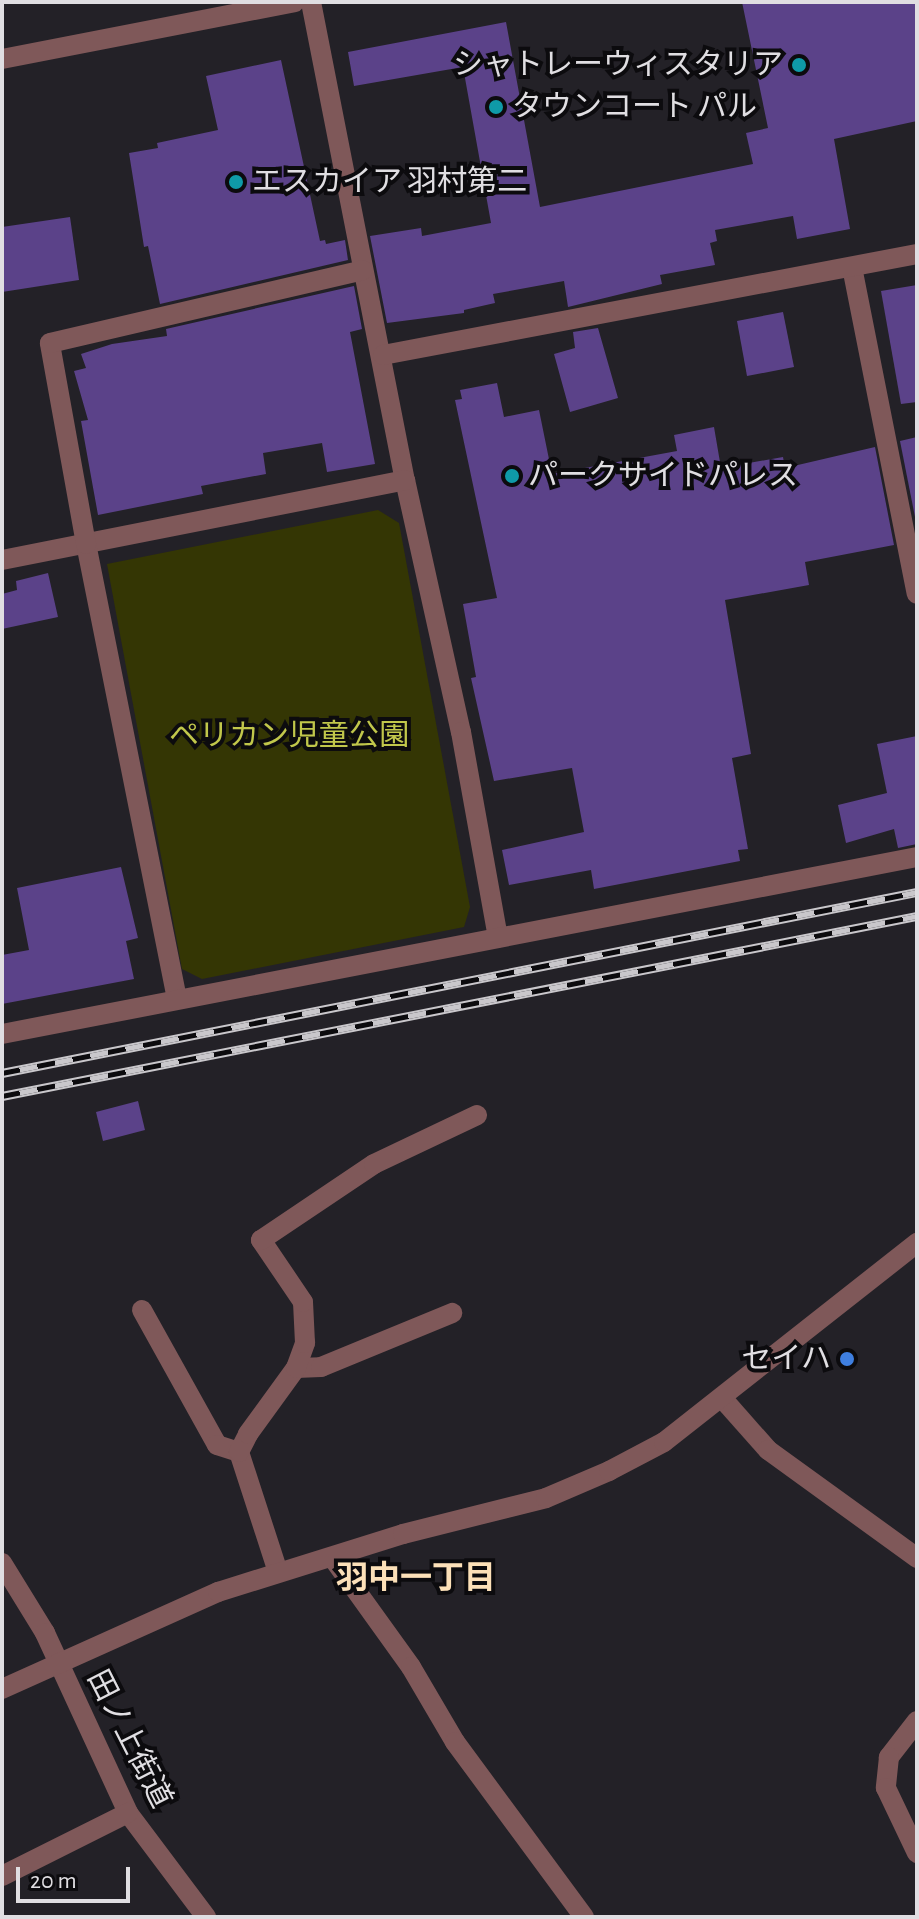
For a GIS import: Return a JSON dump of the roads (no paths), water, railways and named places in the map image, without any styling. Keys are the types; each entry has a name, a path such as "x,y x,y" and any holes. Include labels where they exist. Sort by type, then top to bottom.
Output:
{"street":[{"path":"2,59 294,2"},
{"path":"311,2 363,270 383,355 405,480 461,732 498,938"},
{"path":"383,355 917,254"},
{"path":"852,267 917,594"},
{"path":"177,999 86,544 50,343 363,270"},
{"path":"2,560 405,480"},
{"path":"2,1034 917,857"},
{"path":"278,1572 239,1452 248,1434 296,1368 305,1343 303,1302 261,1240 374,1164 477,1115"},
{"path":"2,1689 218,1592 403,1534 546,1498 664,1442 917,1243"},
{"path":"142,1310 217,1445 239,1452"},
{"path":"296,1368 321,1367 452,1313"},
{"path":"722,1398 768,1450 917,1558"},
{"path":"332,1557 411,1667 455,1742 584,1917"},
{"name":"田ノ上街道","path":"2,1563 45,1633 128,1813 206,1917"},
{"path":"917,1721 889,1757 886,1788 917,1853"},
{"path":"2,1876 128,1813"}],"railway":[{"path":"2,1073 917,892"},
{"path":"2,1096 917,916"}],"place":[{"name":"シャトレーウィスタリア","path":"799,65"},
{"name":"タウンコート パル","path":"496,107"},
{"name":"エスカイア 羽村第二","path":"236,182"},
{"name":"パークサイドパレス","path":"512,476"},
{"name":"セイハ","path":"847,1359"}],"district":[{"name":"羽中一丁目","path":"416,1578"}],"park label":[{"name":"ペリカン児童公園","path":"289,736"}]}
